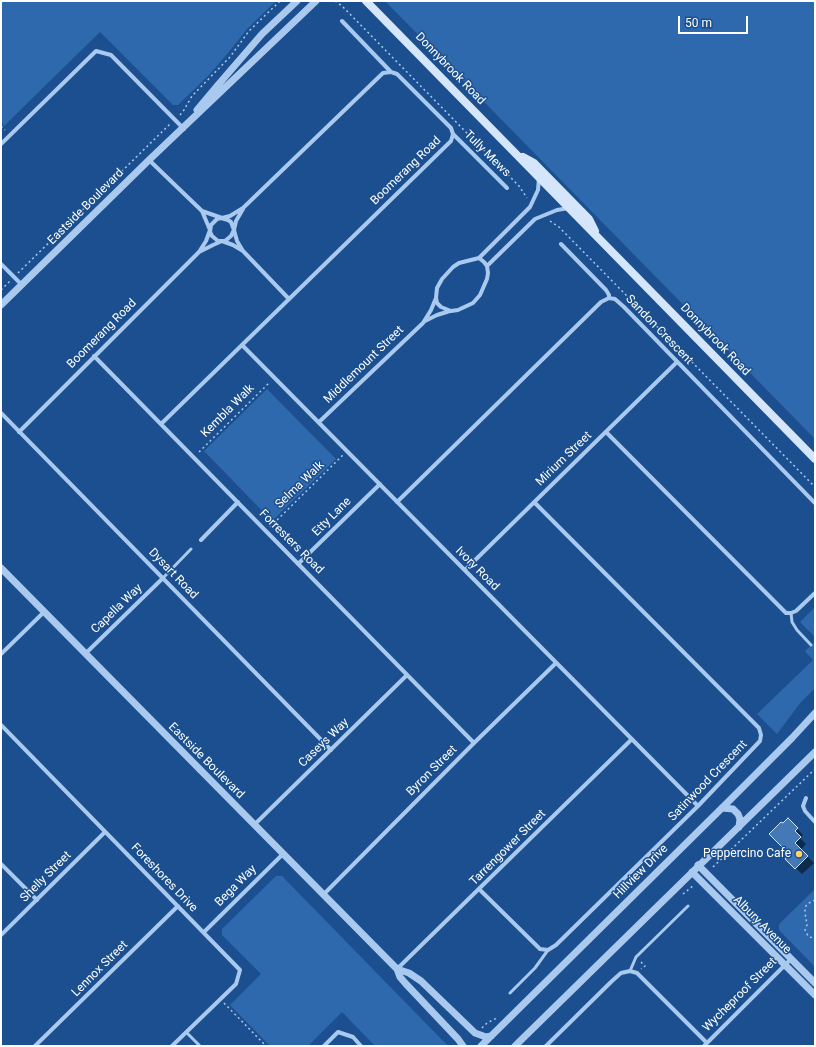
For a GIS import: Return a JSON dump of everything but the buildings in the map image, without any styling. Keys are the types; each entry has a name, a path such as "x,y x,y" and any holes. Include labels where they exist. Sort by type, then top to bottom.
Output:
{"main road":[{"name":"Donnybrook Road","path":"366,1 815,459"},
{"name":"Donnybrook Road","path":"516,154 534,163 589,219 598,237"}],"street":[{"name":"Eastside Boulevard","path":"185,127 209,95 262,34 297,1"},
{"name":"Eastside Boulevard","path":"1,305 316,1"},
{"name":"Boomerang Road","path":"161,424 451,141 453,134 451,128 397,74 391,72 342,21"},
{"path":"1,144 96,51 111,55 175,119 185,127"},
{"path":"199,252 214,221 230,216 243,208 383,73 391,72"},
{"name":"Tully Mews","path":"453,134 507,188"},
{"path":"150,160 202,211 214,238 233,245 243,251"},
{"path":"539,177 538,190 530,208 479,258 453,267 442,279 437,288 437,303 441,307 451,311 465,308 472,303 480,295 488,279 488,266 535,219 543,214 569,208"},
{"path":"199,252 229,239 243,208"},
{"path":"202,211 231,222 237,241 243,251 289,299"},
{"path":"561,244 606,290 609,298"},
{"name":"Boomerang Road","path":"19,432 199,252"},
{"path":"479,258 488,266"},
{"path":"1,264 22,285"},
{"name":"Middlemount Street","path":"423,323 436,298"},
{"name":"Sandon Crescent","path":"397,502 601,302 609,298 615,299 624,307 815,503"},
{"name":"Middlemount Street","path":"319,422 423,323 437,315 451,311"},
{"name":"Ivory Road","path":"242,345 698,806"},
{"name":"Forresters Road","path":"94,356 474,743"},
{"name":"Mirium Street","path":"464,570 677,362"},
{"name":"Dysart Road","path":"1,413 331,750"},
{"path":"606,432 786,613 791,613 798,609 815,593"},
{"name":"Etty Lane","path":"298,564 380,484"},
{"path":"201,540 238,502"},
{"name":"Satinwood Crescent","path":"534,502 759,728 761,735 760,741 698,806 556,945 548,950"},
{"name":"Eastside Boulevard","path":"1,568 397,970 400,978 458,1039 462,1046"},
{"name":"Capella Way","path":"85,654 163,578"},
{"path":"1,654 44,612"},
{"name":"Byron Street","path":"322,895 556,663"},
{"name":"Caseys Way","path":"254,826 408,675"},
{"name":"Hillview Drive","path":"481,1046 722,808 815,713"},
{"name":"Foreshores Drive","path":"1,725 240,970 236,984 172,1046"},
{"name":"Tarrengower Street","path":"397,970 632,739"},
{"path":"515,1046 815,752"},
{"path":"806,798 803,806 805,811 815,822"},
{"path":"722,808 733,809 738,814 740,819 739,827"},
{"name":"Shelly Street","path":"1,935 105,832"},
{"name":"Bega Way","path":"204,932 283,854"},
{"path":"1,864 37,900"},
{"name":"Albury Avenue","path":"698,865 815,983"},
{"name":"Albury Avenue","path":"692,872 815,995"},
{"path":"479,890 540,949 548,950"},
{"name":"Lennox Street","path":"35,1046 178,906"},
{"name":"Wycheproof Street","path":"705,1044 791,959"},
{"name":"Eastside Boulevard","path":"397,970 409,973 421,981 475,1033 486,1037 492,1035"},
{"path":"546,1046 612,981 621,973 630,971 637,974 705,1044"},
{"path":"324,1046 338,1032 353,1037 361,1046"},
{"path":"39,1042 43,1046"}],"lane":[{"path":"163,578 191,549"},
{"path":"791,613 792,622 797,630 811,644"},
{"path":"630,971 636,957 688,906"},
{"path":"510,993 534,968 548,950"},
{"path":"186,1032 200,1046"}],"path":[{"path":"1,290 184,110 192,96 230,57 249,31 280,1"},
{"path":"335,1 348,12 519,186 531,204"},
{"path":"543,214 552,223 559,227 815,487"},
{"name":"Kembla Walk","path":"194,458 274,378"},
{"name":"Selma Walk","path":"266,531 347,451"},
{"path":"815,900 808,904 805,908 807,925 805,930 809,937 815,938"},
{"path":"220,999 266,1046"}],"shaded area":[{"path":"1,1 276,1 247,29 209,75 178,105 173,105 100,32 4,126 1,122"},
{"path":"385,1 815,1 815,439"},
{"path":"267,389 336,459 272,521 204,451"},
{"path":"815,607 815,637 800,622"},
{"path":"815,642 815,688 801,702 777,734 757,714 813,660 805,651"},
{"path":"276,876 282,876 448,1046 375,1046 342,1012 308,1046 270,1046 230,1005 261,974 222,935 222,929"},
{"path":"815,889 815,967 779,930 779,924"}],"place":[{"name":"Peppercino Cafe","path":"799,854"}]}
